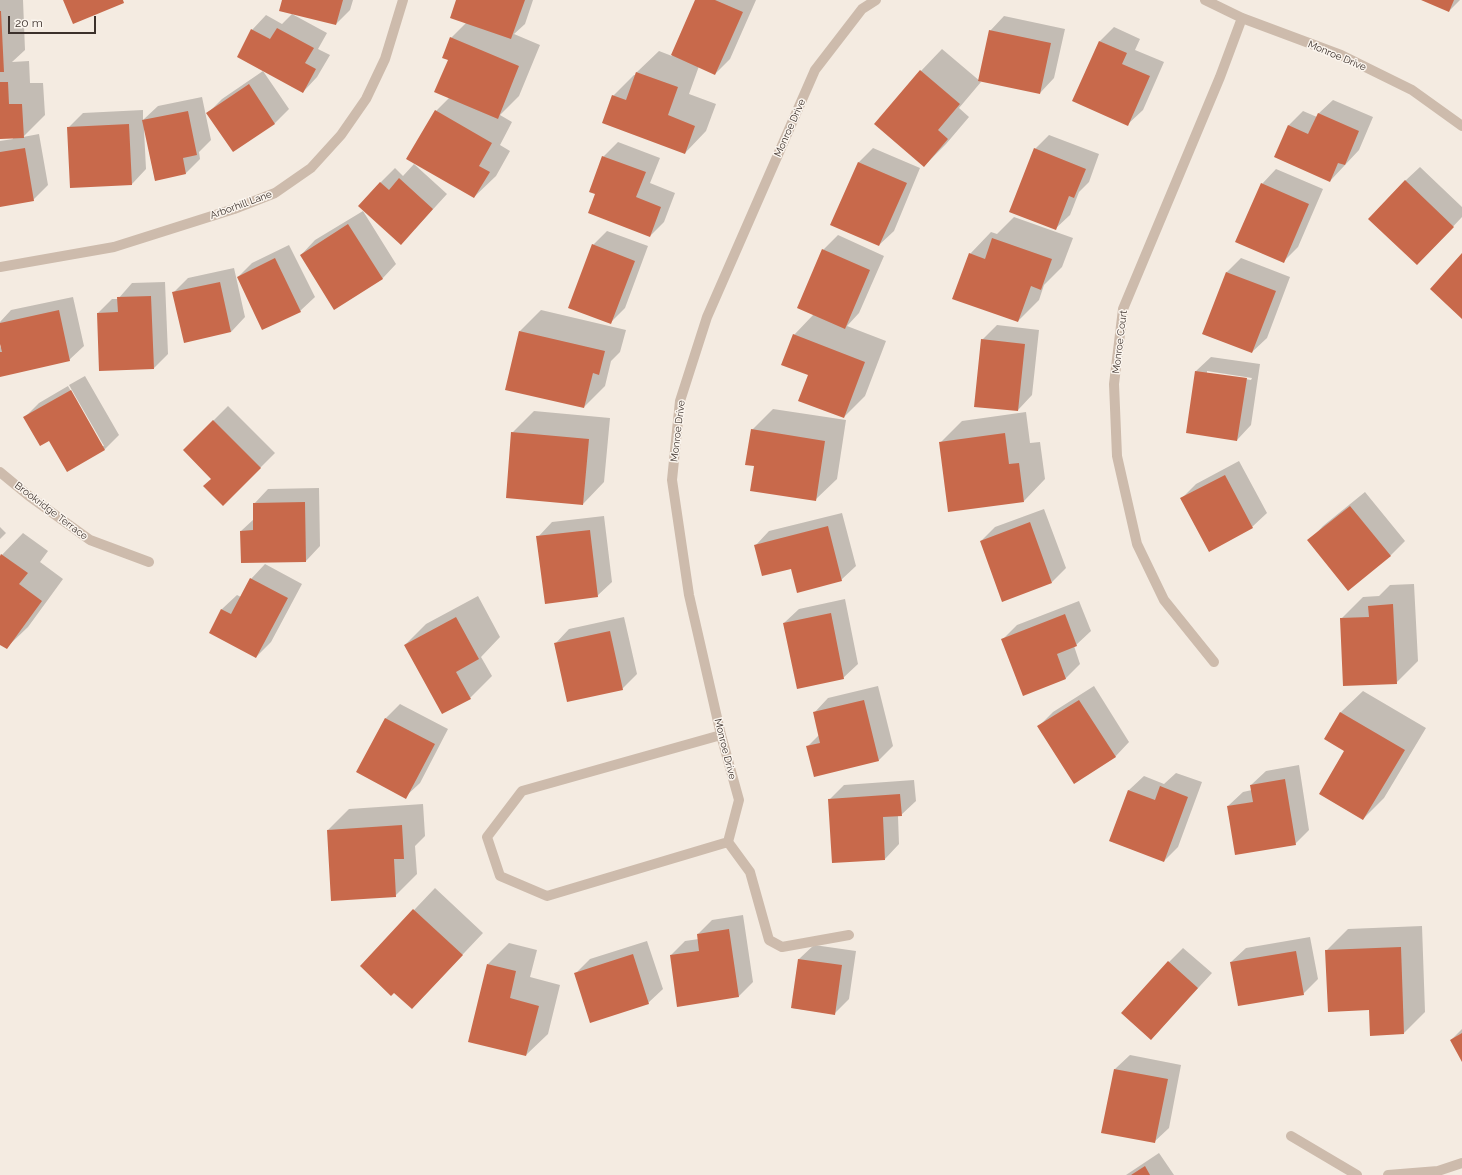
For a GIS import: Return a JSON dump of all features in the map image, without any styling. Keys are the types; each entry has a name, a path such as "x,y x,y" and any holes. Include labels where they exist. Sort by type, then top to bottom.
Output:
{"street":[{"name":"Arborhill Lane","path":"0,267 114,247 234,209 275,193 311,168 341,135 366,99 385,59 403,0"},
{"name":"Monroe Drive","path":"728,842 739,800 721,735 689,595 672,480 680,401 707,317 816,70 862,9 876,0"},
{"name":"Monroe Drive","path":"1205,0 1242,18 1341,55 1412,90 1462,126"},
{"name":"Monroe Court","path":"1214,662 1164,600 1137,544 1117,456 1114,384 1123,309 1220,78 1242,18"},
{"name":"Brookridge Terrace","path":"0,472 29,496 90,540 149,562"},
{"path":"721,735 522,791 487,837 500,876 547,896 728,842 750,872 769,940 782,947 849,935"},
{"path":"1291,1136 1357,1175"},
{"path":"1388,1175 1438,1171 1462,1163"}],"building":[{"path":"63,0 123,0 124,3 73,24"},
{"path":"282,0 343,0 336,25 279,11"},
{"path":"456,0 525,0 511,39 450,18"},
{"path":"695,0 715,0 743,12 715,75 671,55"},
{"path":"1421,0 1454,0 1449,12"},
{"path":"1,11 4,72 0,72"},
{"path":"277,28 314,48 305,63 316,69 303,93 237,57 251,29 270,39"},
{"path":"989,30 1051,43 1040,94 978,81"},
{"path":"450,37 519,66 498,119 434,92 448,60 442,58"},
{"path":"1099,41 1127,53 1122,64 1150,76 1128,126 1072,101"},
{"path":"920,70 960,104 938,130 948,139 924,167 874,124"},
{"path":"636,72 678,87 668,115 695,126 685,154 602,123 612,95 626,100"},
{"path":"0,82 8,82 9,104 22,104 24,138 0,139"},
{"path":"249,84 275,124 233,152 206,113"},
{"path":"435,110 492,143 479,166 490,172 474,198 406,159"},
{"path":"188,111 197,155 183,158 186,174 155,181 142,120"},
{"path":"1318,113 1359,131 1345,165 1338,163 1330,182 1274,157 1288,125 1308,134"},
{"path":"129,124 132,185 70,188 67,127"},
{"path":"25,148 34,201 0,207 0,152"},
{"path":"1034,148 1086,169 1074,198 1069,196 1056,230 1009,212"},
{"path":"602,156 646,172 636,197 661,207 650,237 588,213 595,194 589,192"},
{"path":"858,162 907,183 879,246 830,225"},
{"path":"399,178 433,209 401,245 358,206 380,182 389,190"},
{"path":"1405,180 1454,227 1417,265 1368,219"},
{"path":"1261,183 1309,204 1284,263 1235,242"},
{"path":"348,224 383,279 334,310 300,255"},
{"path":"992,238 1052,259 1041,290 1031,286 1018,322 952,299 969,253 985,259"},
{"path":"592,244 635,261 611,324 568,308"},
{"path":"822,249 870,270 845,329 797,308"},
{"path":"1462,253 1462,319 1430,289"},
{"path":"275,258 301,312 262,330 237,277"},
{"path":"1226,272 1276,291 1252,353 1202,334"},
{"path":"220,282 231,332 184,343 172,292"},
{"path":"151,296 154,369 99,371 97,313 118,312 117,297"},
{"path":"59,310 70,361 0,377 0,352 2,352 0,344 0,323"},
{"path":"519,331 605,351 599,375 593,373 584,408 505,390"},
{"path":"793,334 865,362 844,418 798,401 808,375 781,365"},
{"path":"981,339 1025,344 1018,411 974,407"},
{"path":"1195,371 1247,378 1237,441 1186,433"},
{"path":"71,390 105,450 67,472 49,441 40,446 23,417"},
{"path":"213,420 261,468 223,506 203,486 211,479 183,450"},
{"path":"751,429 825,441 816,501 750,491 754,466 745,465"},
{"path":"511,432 589,439 583,505 506,498"},
{"path":"1005,433 1009,464 1019,463 1024,502 948,512 939,442"},
{"path":"1225,475 1253,528 1209,552 1180,498"},
{"path":"305,502 306,562 241,563 240,531 253,530 253,503"},
{"path":"1350,506 1391,556 1348,591 1307,540"},
{"path":"1030,522 1052,583 1002,602 980,541"},
{"path":"828,526 842,581 797,593 791,569 762,576 754,545"},
{"path":"590,530 598,597 545,604 536,536"},
{"path":"1,554 28,573 19,584 42,601 7,649 0,645"},
{"path":"250,578 288,598 256,658 209,633 221,609 231,614"},
{"path":"1393,604 1397,684 1343,686 1340,618 1369,617 1368,606"},
{"path":"831,613 844,679 797,689 783,623"},
{"path":"1065,614 1077,646 1057,654 1066,679 1023,696 1001,639"},
{"path":"456,617 479,659 456,672 471,699 442,714 404,645"},
{"path":"610,631 623,690 567,702 554,643"},
{"path":"864,700 879,761 814,777 806,746 820,743 813,712"},
{"path":"1079,700 1116,757 1074,784 1037,726"},
{"path":"1340,712 1405,750 1363,820 1319,794 1344,751 1324,739"},
{"path":"385,718 435,744 406,799 356,772"},
{"path":"1285,779 1296,845 1235,855 1227,806 1253,802 1250,785"},
{"path":"1160,786 1188,797 1164,862 1109,841 1128,790 1155,800"},
{"path":"900,794 902,816 883,817 885,860 832,863 828,799"},
{"path":"402,825 404,859 394,859 396,897 331,901 327,830"},
{"path":"413,909 463,955 412,1009 394,993 391,996 360,966"},
{"path":"729,929 739,997 677,1007 670,955 699,951 697,934"},
{"path":"1401,947 1404,1034 1370,1036 1369,1010 1328,1012 1325,950"},
{"path":"1296,951 1304,995 1238,1006 1230,962"},
{"path":"633,954 649,1004 590,1023 574,973"},
{"path":"798,959 842,965 835,1015 791,1008"},
{"path":"1168,961 1198,988 1151,1040 1121,1013"},
{"path":"487,964 516,971 510,998 539,1006 526,1056 468,1042"},
{"path":"1462,1033 1462,1062 1450,1040"},
{"path":"1114,1069 1168,1079 1155,1143 1101,1133"},
{"path":"1145,1166 1150,1175 1131,1175"}]}
